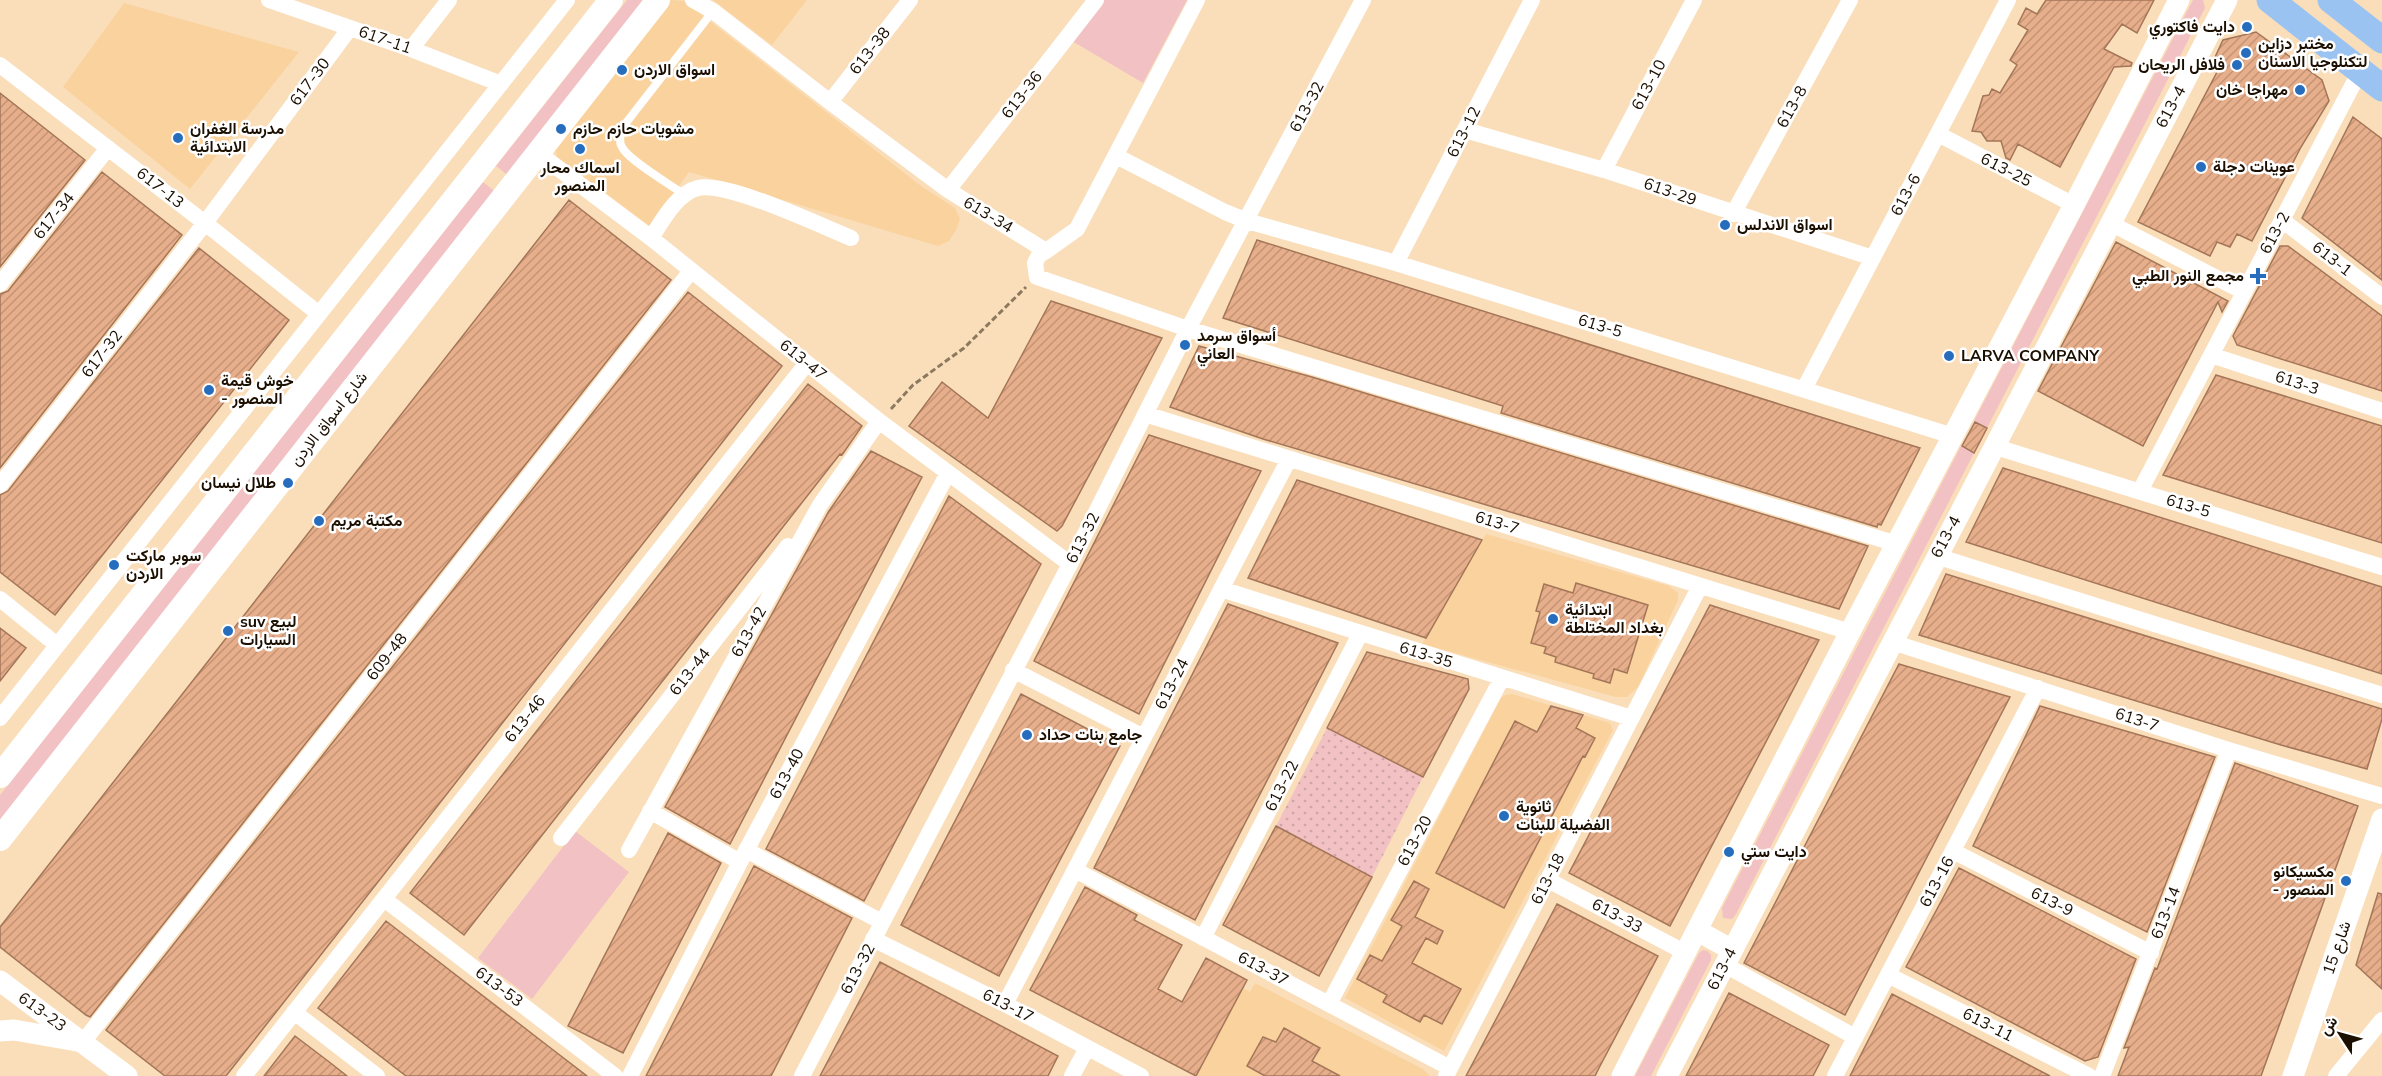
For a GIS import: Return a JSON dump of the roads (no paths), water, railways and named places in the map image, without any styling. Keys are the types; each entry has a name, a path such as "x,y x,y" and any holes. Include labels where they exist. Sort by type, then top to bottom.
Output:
{"main road":[{"path":"0,776 611,0"},
{"name":"شارع اسواق الاردن","path":"0,839 658,0"},
{"path":"2270,0 2382,88"},
{"path":"2331,0 2382,40"}],"street":[{"path":"411,48 449,0"},
{"path":"0,718 567,0"},
{"name":"613-34","path":"693,0 713,11 948,190 1046,250"},
{"name":"613-38","path":"830,102 910,0"},
{"name":"613-36","path":"948,190 1096,0"},
{"path":"1197,0 1077,229 1059,244 1039,255 1035,262 1037,277 1188,329 1897,544"},
{"name":"613-32","path":"802,1076 1070,564 1188,329 1363,0"},
{"name":"613-12","path":"1396,264 1532,0"},
{"name":"613-10","path":"1604,170 1694,0"},
{"name":"613-8","path":"1733,214 1850,0"},
{"name":"613-6","path":"1804,389 2008,0"},
{"path":"1622,1076 2179,0"},
{"name":"613-4","path":"1667,1076 2227,0"},
{"name":"617-11","path":"275,1 411,48 501,84"},
{"name":"617-30","path":"205,223 350,28"},
{"name":"617-13","path":"2,70 108,148 319,314"},
{"name":"613-2","path":"2140,491 2360,71"},
{"name":"613-29","path":"1465,130 1604,170 1873,258"},
{"name":"613-25","path":"1938,134 2074,205"},
{"name":"617-34","path":"0,284 108,148"},
{"name":"613-47","path":"538,153 651,238 879,421 1070,564"},
{"name":"613-5","path":"1116,156 1246,221 1396,264 1953,436"},
{"path":"651,238 684,195 699,188 718,188 792,211 808,221 851,238"},
{"name":"613-1","path":"2282,220 2382,297"},
{"name":"617-32","path":"0,485 205,223"},
{"path":"2110,223 2244,292"},
{"name":"609-48","path":"83,1042 691,271"},
{"name":"613-3","path":"2211,355 2382,411"},
{"name":"613-46","path":"244,1076 807,363"},
{"name":"613-7","path":"1145,414 1850,632"},
{"name":"613-42","path":"629,850 820,505 879,421"},
{"name":"613-5","path":"1994,446 2382,567"},
{"name":"613-24","path":"1005,1004 1289,459"},
{"name":"613-40","path":"630,1076 743,856 948,473"},
{"name":"613-44","path":"561,838 820,505"},
{"path":"1936,556 2382,695"},
{"name":"613-18","path":"1448,1072 1700,586"},
{"name":"613-35","path":"1221,589 1631,718"},
{"path":"0,599 57,645"},
{"name":"613-22","path":"1203,938 1360,634"},
{"name":"613-7","path":"1892,642 2229,750 2382,796"},
{"path":"1013,670 1144,737"},
{"name":"613-20","path":"1329,1004 1502,678"},
{"name":"613-16","path":"1835,1076 2038,688"},
{"name":"613-14","path":"2102,1076 2229,750"},
{"path":"650,811 882,922"},
{"name":"شارع 15","path":"2293,1076 2382,819"},
{"name":"613-9","path":"1953,851 2151,953"},
{"name":"613-37","path":"1075,870 1329,1004 1448,1072"},
{"name":"613-33","path":"1548,880 1686,953"},
{"name":"613-53","path":"384,899 615,1076"},
{"path":"1698,930 1729,957 1856,1037"},
{"name":"613-17","path":"873,939 1005,1004 1141,1076"},
{"name":"613-11","path":"1888,975 2089,1076"},
{"name":"613-23","path":"0,981 127,1076"},
{"path":"294,1012 377,1076"},
{"path":"2336,1076 2382,1020"},
{"name":"613-23","path":"0,1031 14,1030 83,1042"},
{"path":"1072,1076 1087,1048"}],"lane":[{"path":"684,195 629,155 621,147 620,138 622,128 713,11"}],"place":[{"name":"دايت فاكتوري","path":"2247,27"},
{"name":"مختبر دزاين لتكنلوجيا الاسنان","path":"2246,53"},
{"name":"فلافل الريحان","path":"2237,65"},
{"name":"اسواق الاردن","path":"622,70"},
{"name":"مهراجا خان","path":"2300,90"},
{"name":"مشويات حازم حازم","path":"561,129"},
{"name":"مدرسة الغفران الابتدائية","path":"178,138"},
{"name":"اسماك محار المنصور","path":"580,149"},
{"name":"عوينات دجلة","path":"2201,167"},
{"name":"اسواق الاندلس","path":"1725,225"},
{"name":"مجمع النور الطبي","path":"2258,276"},
{"name":"أسواق سرمد العاني","path":"1185,345"},
{"name":"LARVA COMPANY","path":"1949,356"},
{"name":"خوش قيمة - المنصور","path":"209,390"},
{"name":"طلال نيسان","path":"288,483"},
{"name":"مكتبة مريم","path":"319,521"},
{"name":"سوبر ماركت الاردن","path":"114,565"},
{"name":"ابتدائية بغداد المختلطة","path":"1553,619"},
{"name":"suv لبيع السيارات","path":"228,631"},
{"name":"جامع بنات حداد","path":"1027,735"},
{"name":"ثانوية الفضيلة للبنات","path":"1504,816"},
{"name":"دايت ستي","path":"1729,852"},
{"name":"مكسيكانو - المنصور","path":"2346,881"}]}
